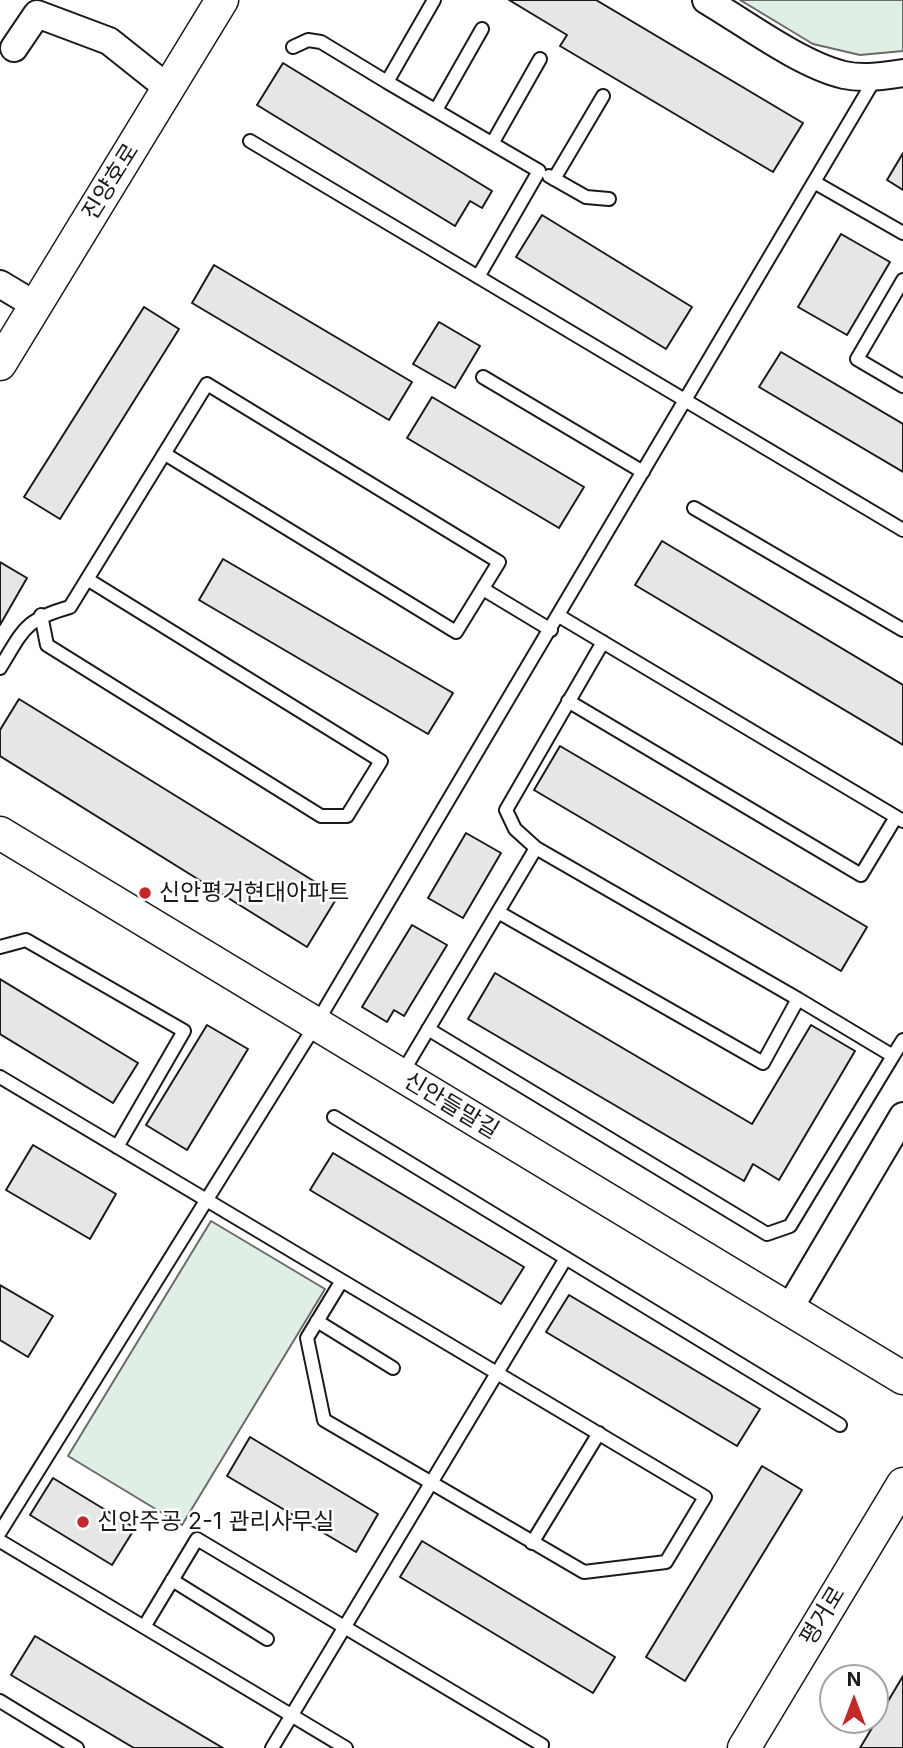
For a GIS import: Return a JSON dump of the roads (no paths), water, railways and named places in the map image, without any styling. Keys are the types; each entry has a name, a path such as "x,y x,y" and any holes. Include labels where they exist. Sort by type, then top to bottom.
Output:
{"street":[{"name":"진양호로","path":"0,364 222,0"},
{"path":"706,0 819,67 846,76 876,77 903,73"},
{"path":"14,48 37,13 109,41 168,88"},
{"path":"0,284 35,305"},
{"name":"신안들말길","path":"0,833 903,1378"},
{"path":"789,1310 903,1116"},
{"name":"평거로","path":"744,1748 903,1484"}],"lane":[{"path":"387,82 434,0"},
{"path":"436,110 482,29"},
{"path":"293,47 308,40 321,42 586,197 609,199"},
{"path":"493,142 540,60"},
{"path":"0,1532 316,1024 876,77"},
{"path":"554,179 603,96"},
{"path":"250,141 903,530"},
{"path":"478,277 539,171"},
{"path":"814,182 903,233"},
{"path":"903,280 857,359 903,386"},
{"path":"483,377 643,472"},
{"path":"0,668 26,626 41,615 70,607 87,579 165,453 208,384 499,562 456,632 165,453"},
{"path":"694,508 903,630"},
{"path":"41,615 47,645 321,816 347,816 381,761 87,579"},
{"path":"483,589 551,630"},
{"path":"559,616 899,819 861,875 568,701"},
{"path":"603,642 506,810 515,829 536,848 893,1056"},
{"path":"400,1075 536,848"},
{"path":"498,912 763,1063 798,999"},
{"path":"0,947 26,940 184,1031 117,1147"},
{"path":"428,1029 767,1234 790,1226 903,1040"},
{"path":"0,1077 705,1497 666,1562 584,1572 324,1420 307,1338 341,1282"},
{"path":"334,1116 839,1425"},
{"path":"272,1748 566,1258"},
{"path":"317,1321 393,1368"},
{"path":"532,1543 598,1433"},
{"path":"144,1627 197,1539 542,1745 541,1748"},
{"path":"0,1541 346,1748"},
{"path":"172,1580 267,1639"},
{"path":"0,1701 77,1748"}],"place":[{"name":"신안평거현대아파트","path":"145,893"},
{"name":"신안주공 2-1 관리사무실","path":"83,1522"}]}
